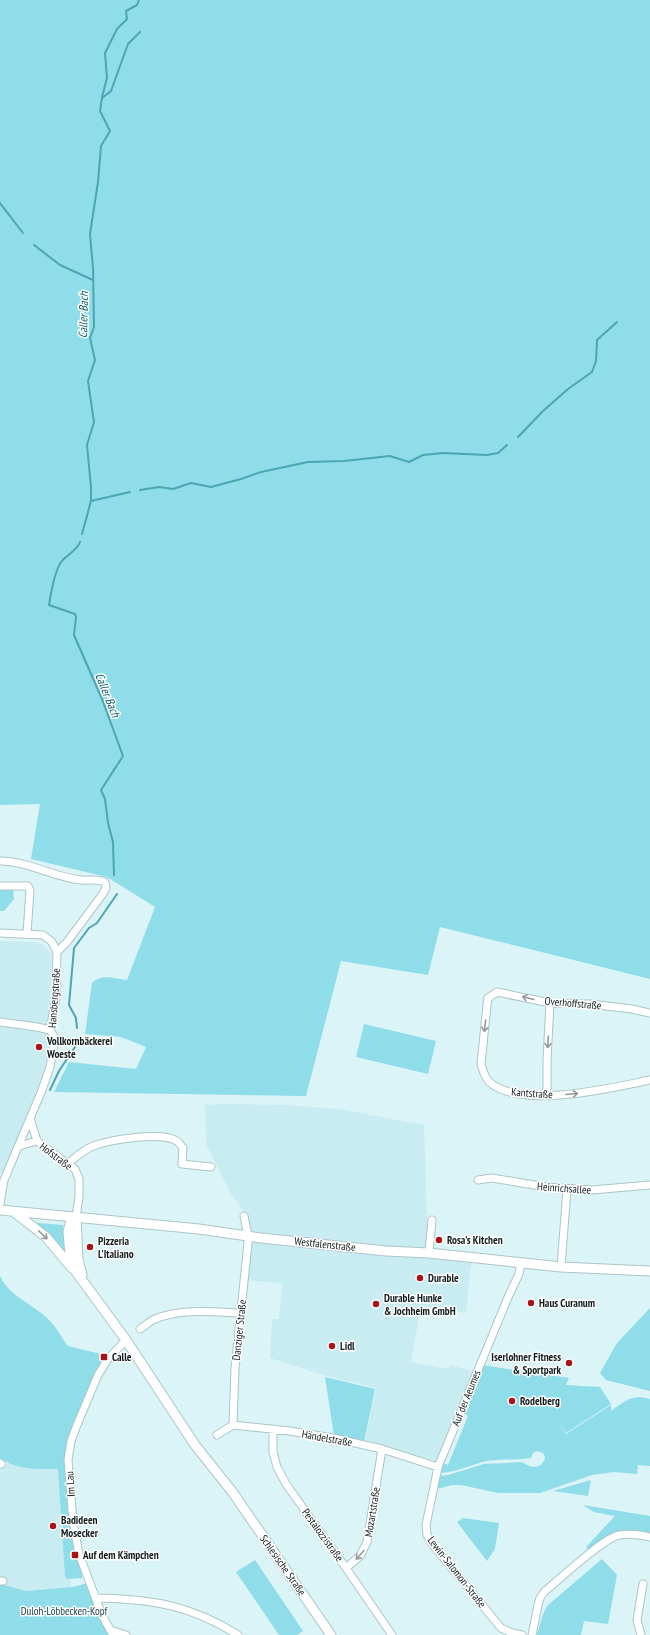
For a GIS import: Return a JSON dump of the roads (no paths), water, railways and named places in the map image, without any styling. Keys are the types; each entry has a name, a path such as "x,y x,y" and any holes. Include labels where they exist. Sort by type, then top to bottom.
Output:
{"main road":[{"name":"Westfalenstraße","path":"0,1210 199,1228 248,1236 386,1251 429,1253 561,1267 650,1271"},
{"path":"13,1212 46,1237 74,1269"},
{"name":"Schlesische Straße","path":"76,1217 70,1224 68,1232 70,1254 74,1269 126,1340 195,1445 234,1494 331,1635"},
{"name":"Schlesische Straße","path":"76,1217 78,1259 81,1275 86,1285"}],"street":[{"name":"Hansbergstraße","path":"0,860 32,866 81,880 102,880 105,882 106,888 67,942 57,952 56,998 50,1030 55,1038 53,1056 34,1109 4,1180 0,1204"},
{"path":"0,886 28,886 30,890 27,934"},
{"path":"0,933 43,935 52,942 57,952"},
{"name":"Overhoffstraße","path":"497,992 550,1003 590,1004 632,1009 650,1014"},
{"name":"Kantstraße","path":"497,992 488,998 481,1064 483,1073 491,1084 507,1092 547,1096 574,1094 650,1080"},
{"path":"547,1096 550,1003"},
{"path":"0,1022 37,1026 50,1030"},
{"name":"Hofstraße","path":"30,1118 37,1141 75,1169 79,1179 79,1197 76,1217"},
{"path":"68,1164 89,1148 104,1142 145,1137 166,1138 177,1141 183,1148 182,1164 211,1167"},
{"name":"Hofstraße","path":"19,1146 37,1141"},
{"name":"Heinrichsallee","path":"478,1180 492,1178 525,1184 567,1189 592,1190 650,1185"},
{"path":"561,1267 567,1189"},
{"name":"Danziger Straße","path":"233,1425 235,1368 248,1236 244,1216"},
{"path":"429,1253 432,1220"},
{"name":"Auf der Aeumes","path":"438,1467 519,1274 522,1263"},
{"path":"140,1329 156,1319 181,1313 203,1311 241,1313"},
{"name":"Im Lau","path":"112,1633 96,1598 79,1554 76,1540 68,1460 71,1441 98,1375 108,1359 126,1340"},
{"path":"216,1435 233,1425"},
{"name":"Händelstraße","path":"233,1425 333,1438 382,1450 438,1467"},
{"name":"Pestalozzistraße","path":"273,1429 273,1452 277,1467 286,1484 392,1635"},
{"name":"Mozartstraße","path":"346,1568 360,1556 368,1542 382,1450"},
{"name":"Lewin-Salomon-Straße","path":"438,1467 426,1525 427,1535 437,1550 501,1628 512,1633 522,1635"},
{"path":"532,1635 540,1598 545,1591 607,1540 618,1535 629,1534 650,1537"},
{"path":"641,1635 637,1620 643,1584"},
{"path":"96,1598 152,1602 174,1606 213,1620 238,1635"},
{"path":"112,1633 126,1635"}],"waterway":[{"name":"Caller Bach","path":"102,97 107,78 105,53 117,29 127,19 126,11 137,5 139,0"},
{"name":"Caller Bach","path":"82,534 91,501 87,445 94,422 88,381 95,360 90,338 94,327 93,268 90,234 98,182 101,146 110,131 100,111 102,98 111,91 128,44 140,32"},
{"path":"0,203 23,233"},
{"path":"34,245 60,265 93,280"},
{"path":"518,437 543,411 568,389 592,372 596,361 597,340 617,322"},
{"path":"140,490 159,487 173,489 191,483 211,487 261,472 308,462 344,461 390,456 409,462 423,455 443,453 487,455 498,453 507,445"},
{"path":"91,501 130,492"},
{"name":"Caller Bach","path":"80,542 79,545 61,562 56,572 49,605 75,614 74,635 102,699 123,756 101,790 105,799 108,823 113,842 114,875"},
{"name":"Caller Bach","path":"77,1028 76,1018 69,1005 74,948 89,928 97,923 117,894"},
{"name":"Caller Bach","path":"50,1090 59,1071 79,1041"}],"place":[{"name":"Vollkornbäckerei Woeste","path":"39,1047"},
{"name":"Rosa's Kitchen","path":"439,1240"},
{"name":"Pizzeria L'Italiano","path":"90,1247"},
{"name":"Durable","path":"420,1278"},
{"name":"Haus Curanum","path":"531,1303"},
{"name":"Durable Hunke & Jochheim GmbH","path":"376,1304"},
{"name":"Lidl","path":"332,1346"},
{"name":"Calle","path":"104,1357"},
{"name":"Iserlohner Fitness & Sportpark","path":"569,1363"},
{"name":"Rodelberg","path":"512,1401"},
{"name":"Badideen Mosecker","path":"53,1526"},
{"name":"Auf dem Kämpchen","path":"75,1555"}],"park label":[{"name":"Duloh-Löbbecken-Kopf","path":"64,1611"}]}
